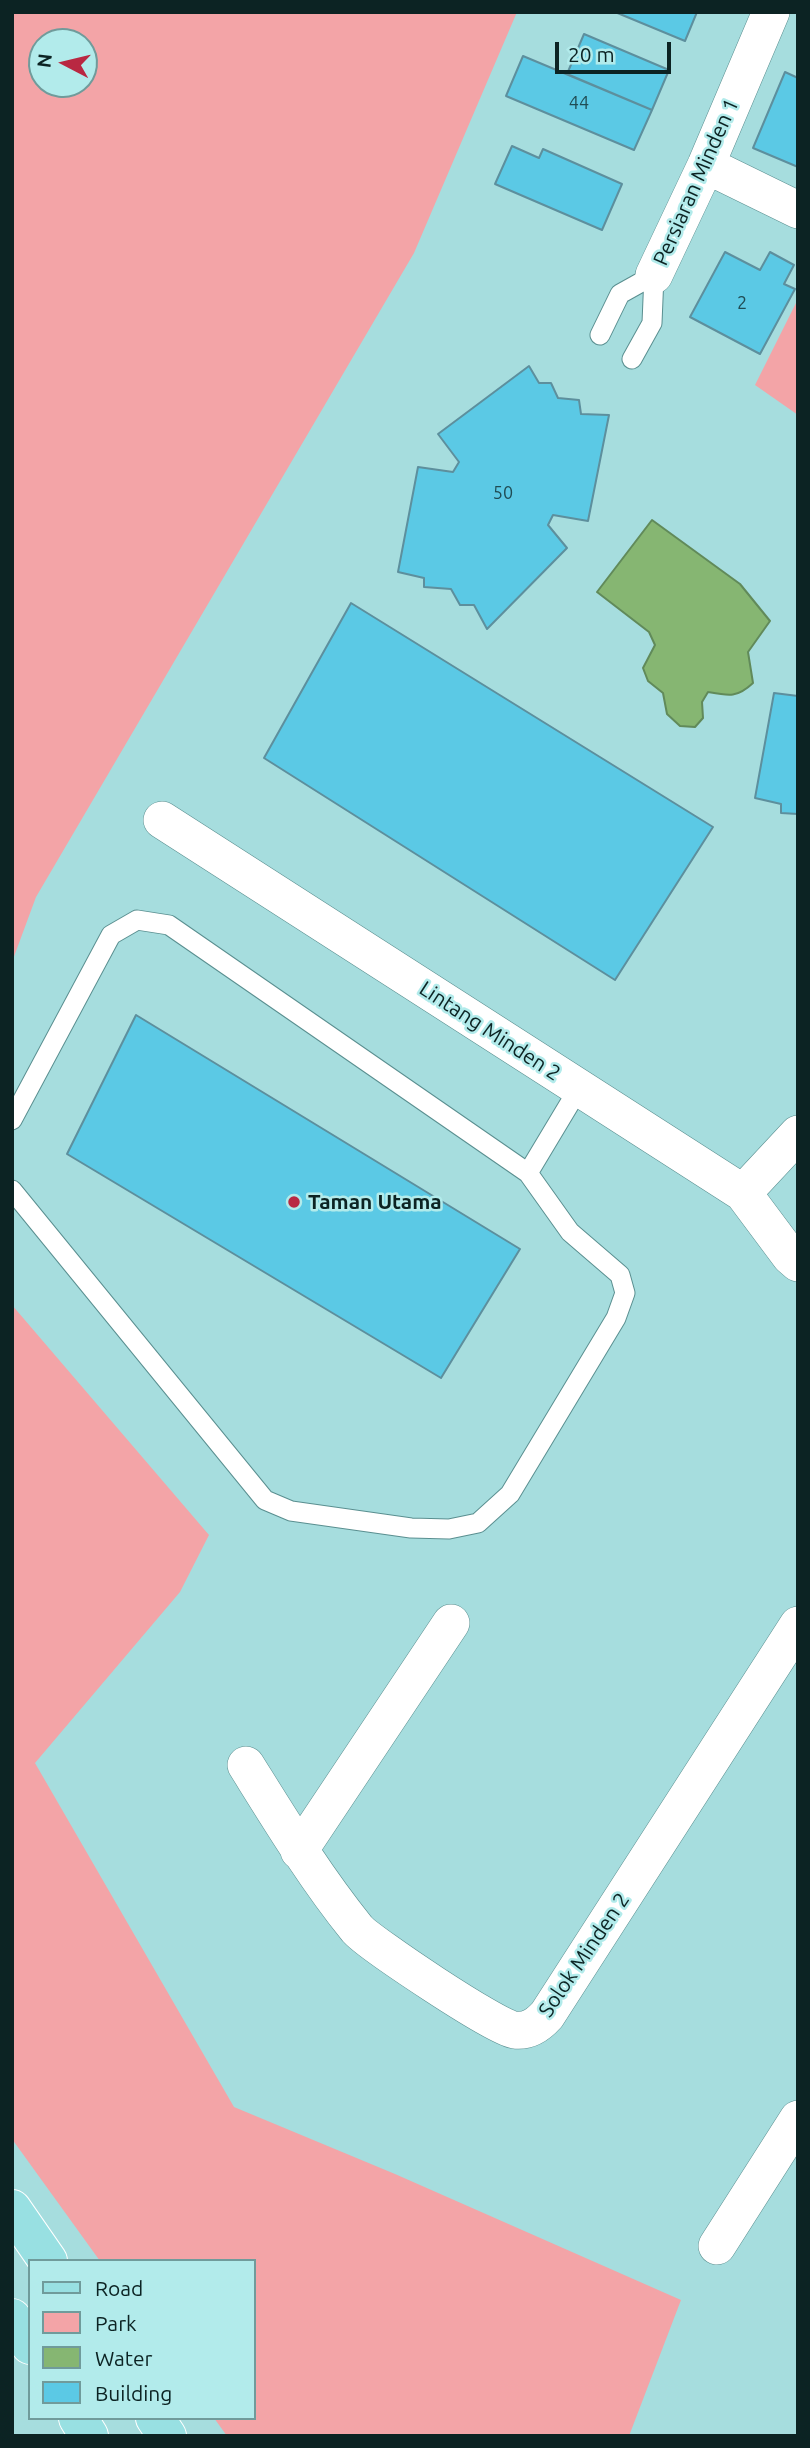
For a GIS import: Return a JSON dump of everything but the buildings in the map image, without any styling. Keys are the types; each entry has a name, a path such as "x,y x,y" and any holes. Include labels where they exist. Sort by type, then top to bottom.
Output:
{"main road":[{"path":"12,2208 47,2259"},
{"path":"12,2318 28,2342"},
{"path":"79,2420 89,2436"},
{"path":"156,2420 167,2436"}],"street":[{"name":"Persiaran Minden 1","path":"654,275 706,165 771,12"},
{"path":"706,165 798,210"},
{"name":"Lintang Minden 2","path":"162,820 743,1193 798,1263"},
{"path":"743,1193 798,1133"},
{"path":"299,1851 451,1623"},
{"name":"Solok Minden 2","path":"246,1765 299,1851 360,1932 479,2014 500,2026 526,2030 547,2015 792,1646"},
{"path":"718,2246 798,2119"}],"lane":[{"path":"600,335 620,294 654,275"},
{"path":"632,359 652,323 654,275"},
{"path":"12,1120 111,935 137,920 169,925 528,1173 570,1231 620,1275 625,1293 616,1318 510,1494 478,1523 449,1530 411,1528 291,1511 265,1500 12,1190"},
{"path":"528,1173 579,1088"}],"green space":[{"path":"12,12 517,12 414,253 36,897 12,962"},
{"path":"798,299 798,415 755,385"},
{"path":"12,1305 209,1535 180,1592 35,1763 234,2107 395,2174 681,2300 629,2436 227,2436 215,2420 256,2420 256,2259 99,2259 12,2139"}],"water":[{"path":"652,520 740,584 770,621 748,652 753,683 732,695 708,692 702,702 703,718 695,727 680,726 667,714 663,693 648,681 643,668 655,645 649,632 597,592"}],"place":[{"name":"Taman Utama","path":"294,1202"}]}
